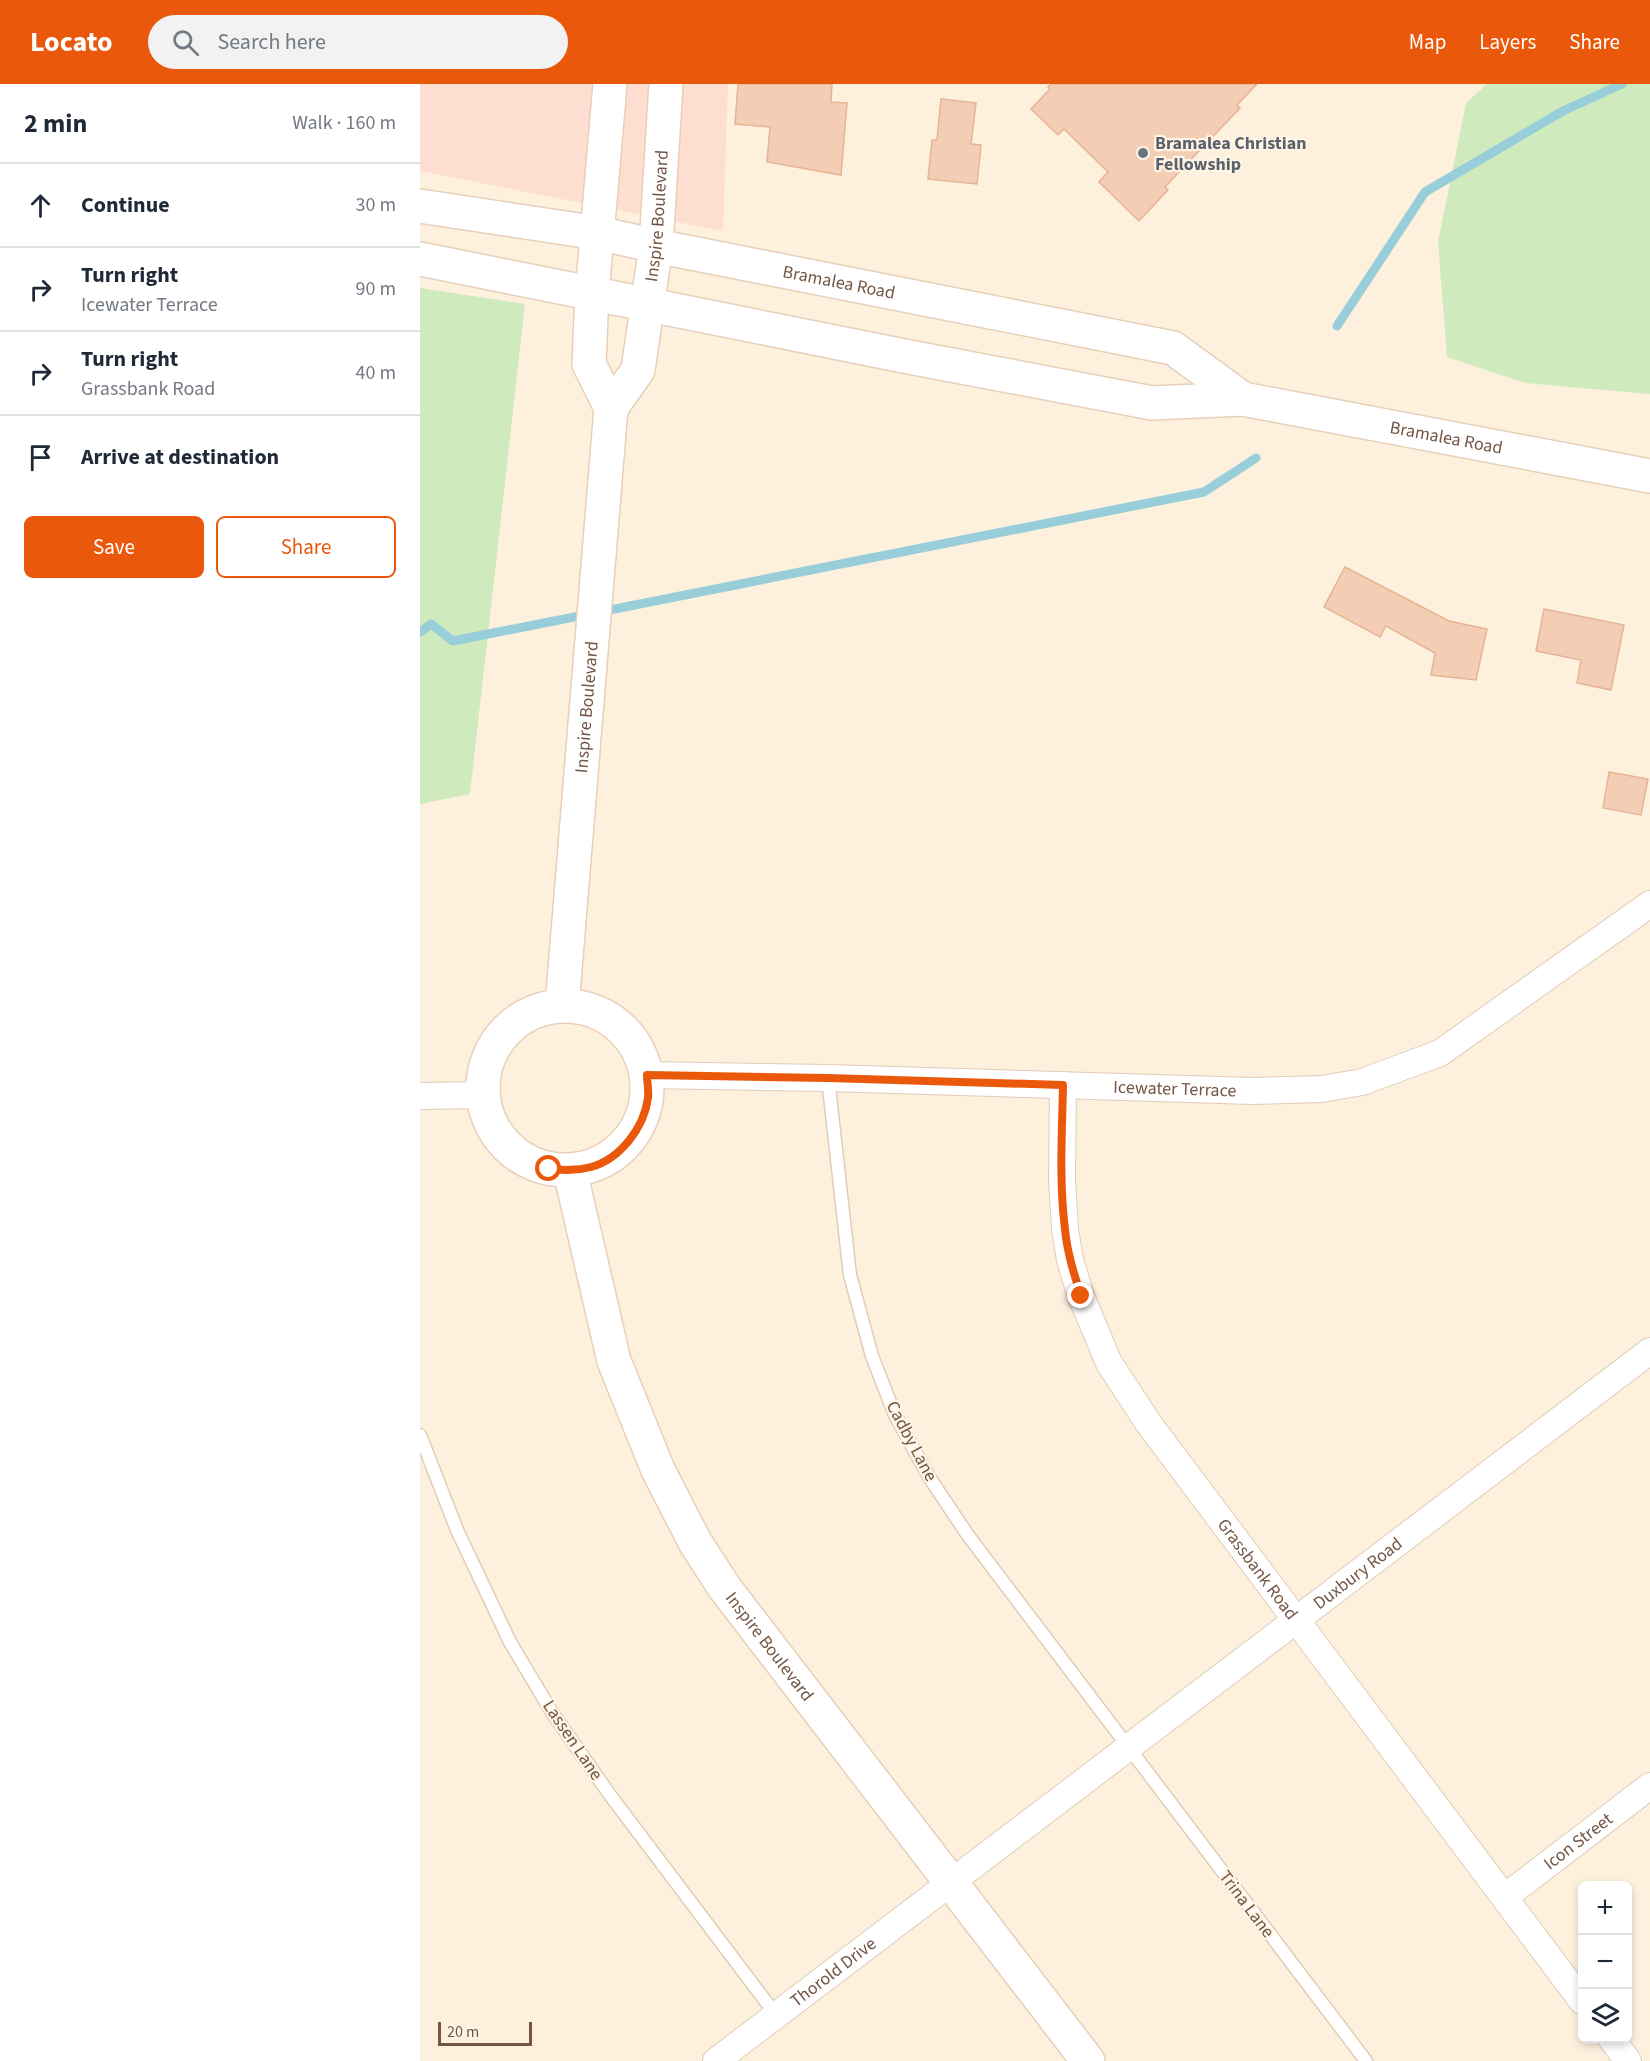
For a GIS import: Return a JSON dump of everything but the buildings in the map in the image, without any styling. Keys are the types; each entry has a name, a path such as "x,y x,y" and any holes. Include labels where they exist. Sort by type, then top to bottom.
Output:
{"street":[{"path":"610,84 592,294 589,364 611,408"},
{"name":"Inspire Boulevard","path":"562,1006 611,408 638,370 656,246 666,84"},
{"name":"Bramalea Road","path":"420,206 598,233 1173,348 1243,399"},
{"name":"Bramalea Road","path":"420,259 1152,403 1243,399 1650,476"},
{"name":"Icewater Terrace","path":"647,1075 1253,1091 1322,1089 1362,1082 1440,1053 1650,904"},
{"path":"562,1006 586,1008 608,1017 626,1032 640,1052 647,1075 648,1098 642,1120 630,1140 614,1156 593,1166 570,1171 549,1169 529,1163 511,1151 497,1135 492,1125 483,1095 484,1076 489,1058 504,1034 526,1016 543,1009 562,1006"},
{"name":"Grassbank Road","path":"1063,1085 1062,1180 1065,1229 1070,1260 1081,1296 1109,1363 1149,1424 1578,1996"},
{"path":"420,1096 483,1095"},
{"name":"Inspire Boulevard","path":"570,1171 614,1361 658,1470 695,1542 724,1587 1088,2061"},
{"name":"Duxbury Road","path":"951,1882 1650,1351"},
{"name":"Icon Street","path":"1504,1897 1650,1786"},
{"name":"Thorold Drive","path":"716,2061 951,1882"},
{"path":"1615,2043 1628,2061"}],"lane":[{"name":"Cadby Lane","path":"828,1078 850,1275 872,1356 895,1415 929,1477 967,1534 1128,1747"},
{"name":"Lassen Lane","path":"420,1435 457,1530 510,1642 553,1713 610,1795 776,2015"},
{"name":"Trina Lane","path":"1128,1747 1366,2061"}],"shaded area":[{"path":"420,84 728,84 723,231 420,171"}],"green space":[{"path":"1487,84 1650,84 1650,394 1525,383 1447,357 1438,242 1466,103"},
{"path":"420,288 525,304 470,794 420,804"}],"waterway":[{"path":"1337,326 1425,192 1563,111 1622,84"},
{"path":"420,632 431,624 453,641 1204,492 1256,458"}],"place":[{"name":"Bramalea Christian Fellowship","path":"1143,153"}],"route":[{"path":"549,1169 570,1171 593,1166 614,1156 630,1140 642,1120 648,1098 647,1075 1063,1085 1062,1180 1065,1229 1070,1260 1081,1296"}]}
